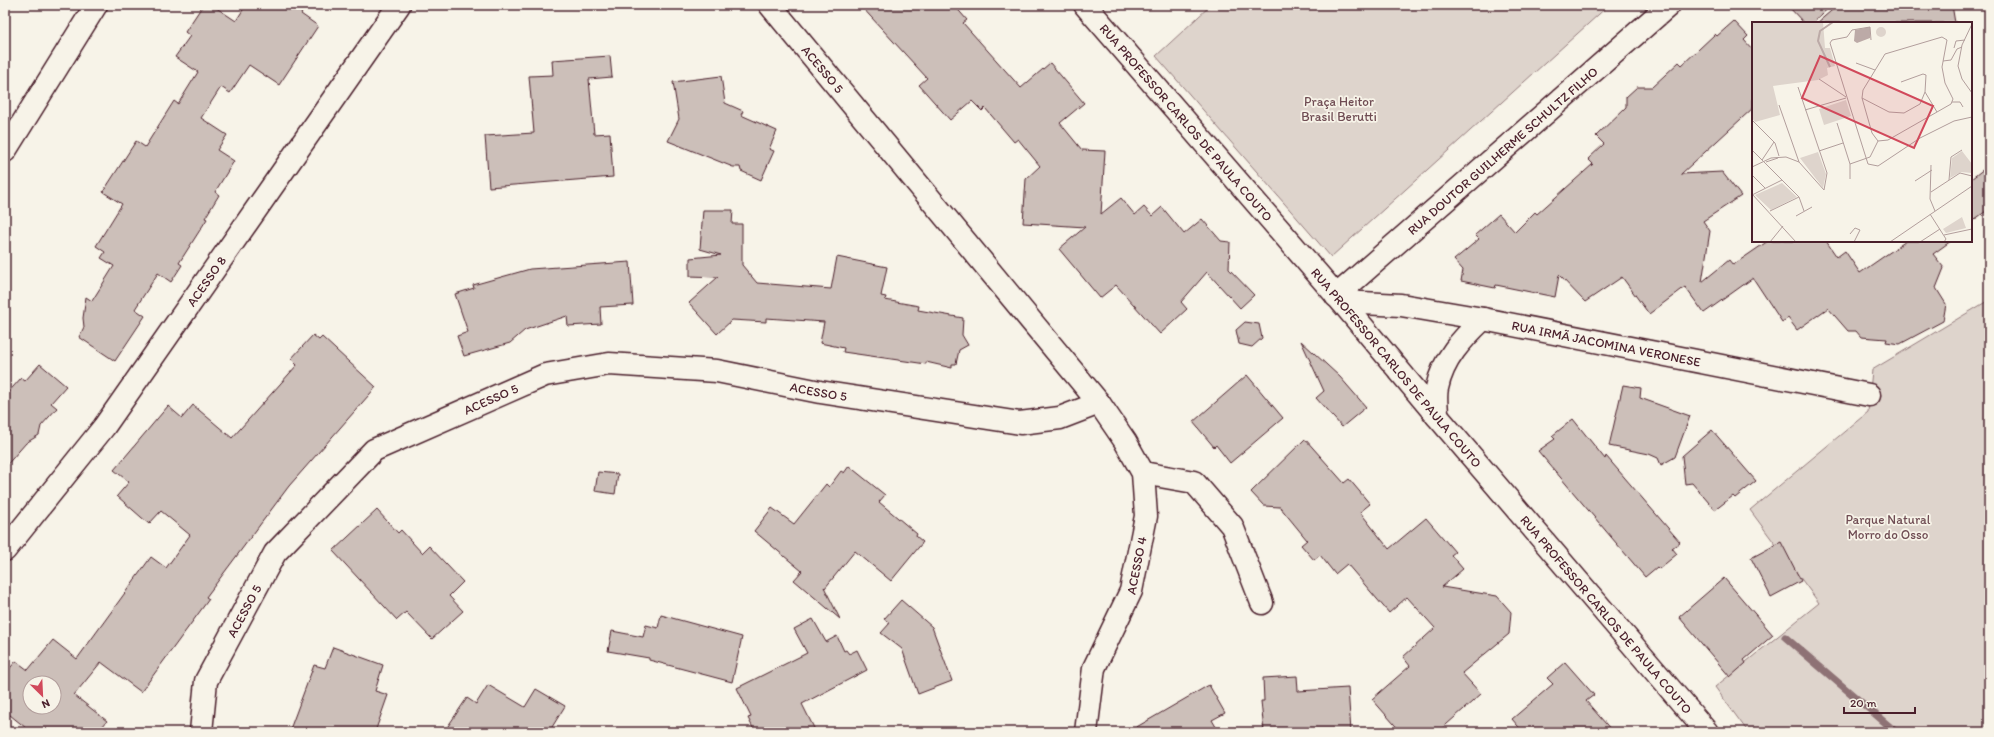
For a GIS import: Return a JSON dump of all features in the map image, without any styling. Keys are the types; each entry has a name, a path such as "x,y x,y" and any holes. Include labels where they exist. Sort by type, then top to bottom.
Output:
{"street":[{"path":"5,151 96,5"},
{"name":"ACESSO 8","path":"5,550 104,427 399,5"},
{"name":"ACESSO 5","path":"201,732 206,681 275,553 374,450 545,375 609,364 717,370 820,392 1020,423 1060,418 1099,403 770,5"},
{"name":"RUA PROFESSOR CARLOS DE PAULA COUTO","path":"1085,5 1339,299 1437,416 1708,732"},
{"name":"RUA DOUTOR GUILHERME SCHULTZ FILHO","path":"1339,299 1669,5"},
{"name":"RUA IRMÃ JACOMINA VERONESE","path":"1339,299 1401,305 1483,319 1869,395"},
{"path":"1437,416 1437,389 1446,362 1462,339 1483,319"},
{"name":"ACESSO 4","path":"1086,732 1094,668 1131,590 1146,516 1143,474 1125,441 1099,403"},
{"path":"1143,474 1194,482 1232,526 1262,603"}],"green space":[{"name":"Praça Heitor Brasil Berutti","path":"1211,5 1609,5 1331,257 1156,56"},
{"name":"Parque Natural Morro do Osso","path":"1989,300 1989,732 1748,732 1715,687 1819,603 1750,510 1868,412 1872,370"}],"building":[{"path":"203,5 212,5 236,21 246,5 307,5 301,14 318,26 279,85 249,65 230,93 221,87 201,118 227,135 217,150 234,161 215,192 219,195 205,218 207,219 179,263 182,265 171,282 158,273 135,309 145,316 115,361 79,337 84,327 83,318 86,297 92,301 114,266 101,258 105,252 96,246 122,204 103,192 136,141 145,147 174,101 178,104 198,72 175,57 190,36 185,32"},
{"path":"860,5 954,5 967,20 963,23 1021,88 1050,63 1084,103 1060,123 1082,150 1105,151 1101,214 1121,198 1135,215 1144,207 1152,216 1162,207 1184,234 1202,219 1221,241 1230,242 1229,269 1254,295 1240,308 1207,272 1181,302 1187,309 1160,334 1116,285 1100,298 1059,249 1085,227 1023,223 1026,179 1040,166 1018,139 1014,142 985,108 982,111 972,101 950,120 919,85 927,78"},
{"path":"1787,5 1832,5 1813,22 1803,22"},
{"path":"1838,5 1952,5 1955,22 1818,22"},
{"path":"1734,21 1748,36 1744,40 1752,49 1752,109 1681,174 1722,172 1741,196 1703,221 1710,231 1702,282 1729,260 1733,265 1767,242 1827,242 1837,257 1845,251 1860,273 1905,242 1950,242 1933,254 1944,268 1936,288 1946,304 1943,321 1900,344 1886,342 1887,339 1861,337 1856,331 1848,331 1828,308 1797,330 1788,318 1782,322 1753,278 1704,313 1685,287 1649,314 1622,277 1585,302 1559,275 1555,297 1496,285 1495,288 1461,281 1463,270 1454,260 1479,239 1475,235 1499,214 1515,232 1535,212 1537,214 1593,164 1588,159 1604,144 1596,136 1626,107 1626,97 1637,87 1652,87 1679,62 1682,65 1715,34 1717,36"},
{"path":"610,56 612,77 589,79 594,134 610,133 613,177 489,187 485,136 534,133 529,76 553,75 552,60"},
{"path":"721,76 725,103 743,111 741,115 777,131 769,149 774,151 761,180 741,171 740,167 733,167 668,141 679,119 673,82"},
{"path":"1989,165 1989,209 1972,221 1972,178"},
{"path":"703,210 733,210 732,224 742,224 742,265 757,283 831,289 837,257 887,267 881,296 886,297 885,300 919,306 918,310 963,318 962,335 968,345 959,350 956,364 952,364 952,368 926,362 926,364 843,352 844,348 820,343 824,322 766,318 766,322 732,320 717,334 689,303 718,277 690,276 690,258 721,255 700,249"},
{"path":"630,262 633,305 600,307 601,324 568,326 567,316 525,330 510,343 464,356 457,336 468,332 455,294 474,288 473,285 530,269"},
{"path":"1245,322 1259,324 1262,338 1252,347 1239,344 1236,330"},
{"path":"313,335 319,340 322,337 376,387 289,486 206,597 209,599 141,692 101,662 74,695 107,721 98,732 31,732 5,711 5,674 16,661 28,670 53,640 77,659 151,557 166,568 190,535 161,511 149,524 117,496 129,482 114,470 168,406 182,418 193,405 232,438 297,365 291,359"},
{"path":"1301,341 1340,377 1366,407 1342,427 1316,398 1324,391"},
{"path":"40,364 66,386 51,403 57,408 41,426 39,435 26,443 5,467 5,396 21,378 25,381"},
{"path":"1247,375 1283,418 1230,463 1216,445 1214,447 1193,422"},
{"path":"1623,385 1641,388 1640,398 1690,416 1675,457 1661,465 1658,458 1649,454 1609,446"},
{"path":"1573,419 1605,459 1606,456 1680,542 1672,548 1677,554 1659,569 1657,567 1645,577 1538,451 1555,439 1552,436"},
{"path":"1712,430 1756,481 1735,498 1733,496 1715,510 1692,483 1685,484 1682,456"},
{"path":"1305,439 1344,483 1349,479 1370,504 1360,512 1389,549 1426,518 1455,552 1451,555 1463,569 1442,587 1497,596 1511,612 1509,634 1462,673 1481,694 1438,732 1401,732 1372,699 1410,666 1403,657 1435,628 1407,597 1389,613 1347,564 1335,574 1320,555 1314,560 1301,545 1307,540 1280,507 1264,506 1251,492"},
{"path":"849,466 885,495 879,502 917,534 916,536 923,542 891,581 855,551 825,588 824,587 840,619 794,580 802,571 754,531 772,508 794,524 826,484 829,487 841,471 844,473"},
{"path":"598,472 618,474 615,494 595,491"},
{"path":"377,510 398,533 401,530 422,553 429,546 463,582 449,596 463,611 432,639 406,612 397,620 333,551"},
{"path":"1781,542 1801,581 1771,597 1751,558"},
{"path":"1724,578 1773,635 1744,660 1746,663 1730,677 1679,617"},
{"path":"901,600 932,627 952,681 918,694 902,649 881,633 890,623 884,619"},
{"path":"661,615 742,637 732,682 649,660 649,658 608,651 612,631 643,637 646,625 658,628"},
{"path":"813,619 826,642 837,636 844,651 846,650 849,654 857,650 867,670 802,704 816,732 755,732 748,718 751,717 737,688 807,653 794,629"},
{"path":"333,647 383,665 375,691 388,695 375,732 289,732 314,665 325,668"},
{"path":"1565,662 1594,695 1586,701 1613,732 1523,732 1512,719 1553,684 1547,678"},
{"path":"1297,676 1298,691 1348,688 1351,732 1264,732 1261,701 1264,701 1263,678"},
{"path":"488,685 525,707 536,689 565,706 549,732 444,732 467,698 476,704"},
{"path":"1209,685 1225,713 1212,720 1219,732 1128,732"}],"waterway":[{"path":"1785,637 1896,732"}]}
